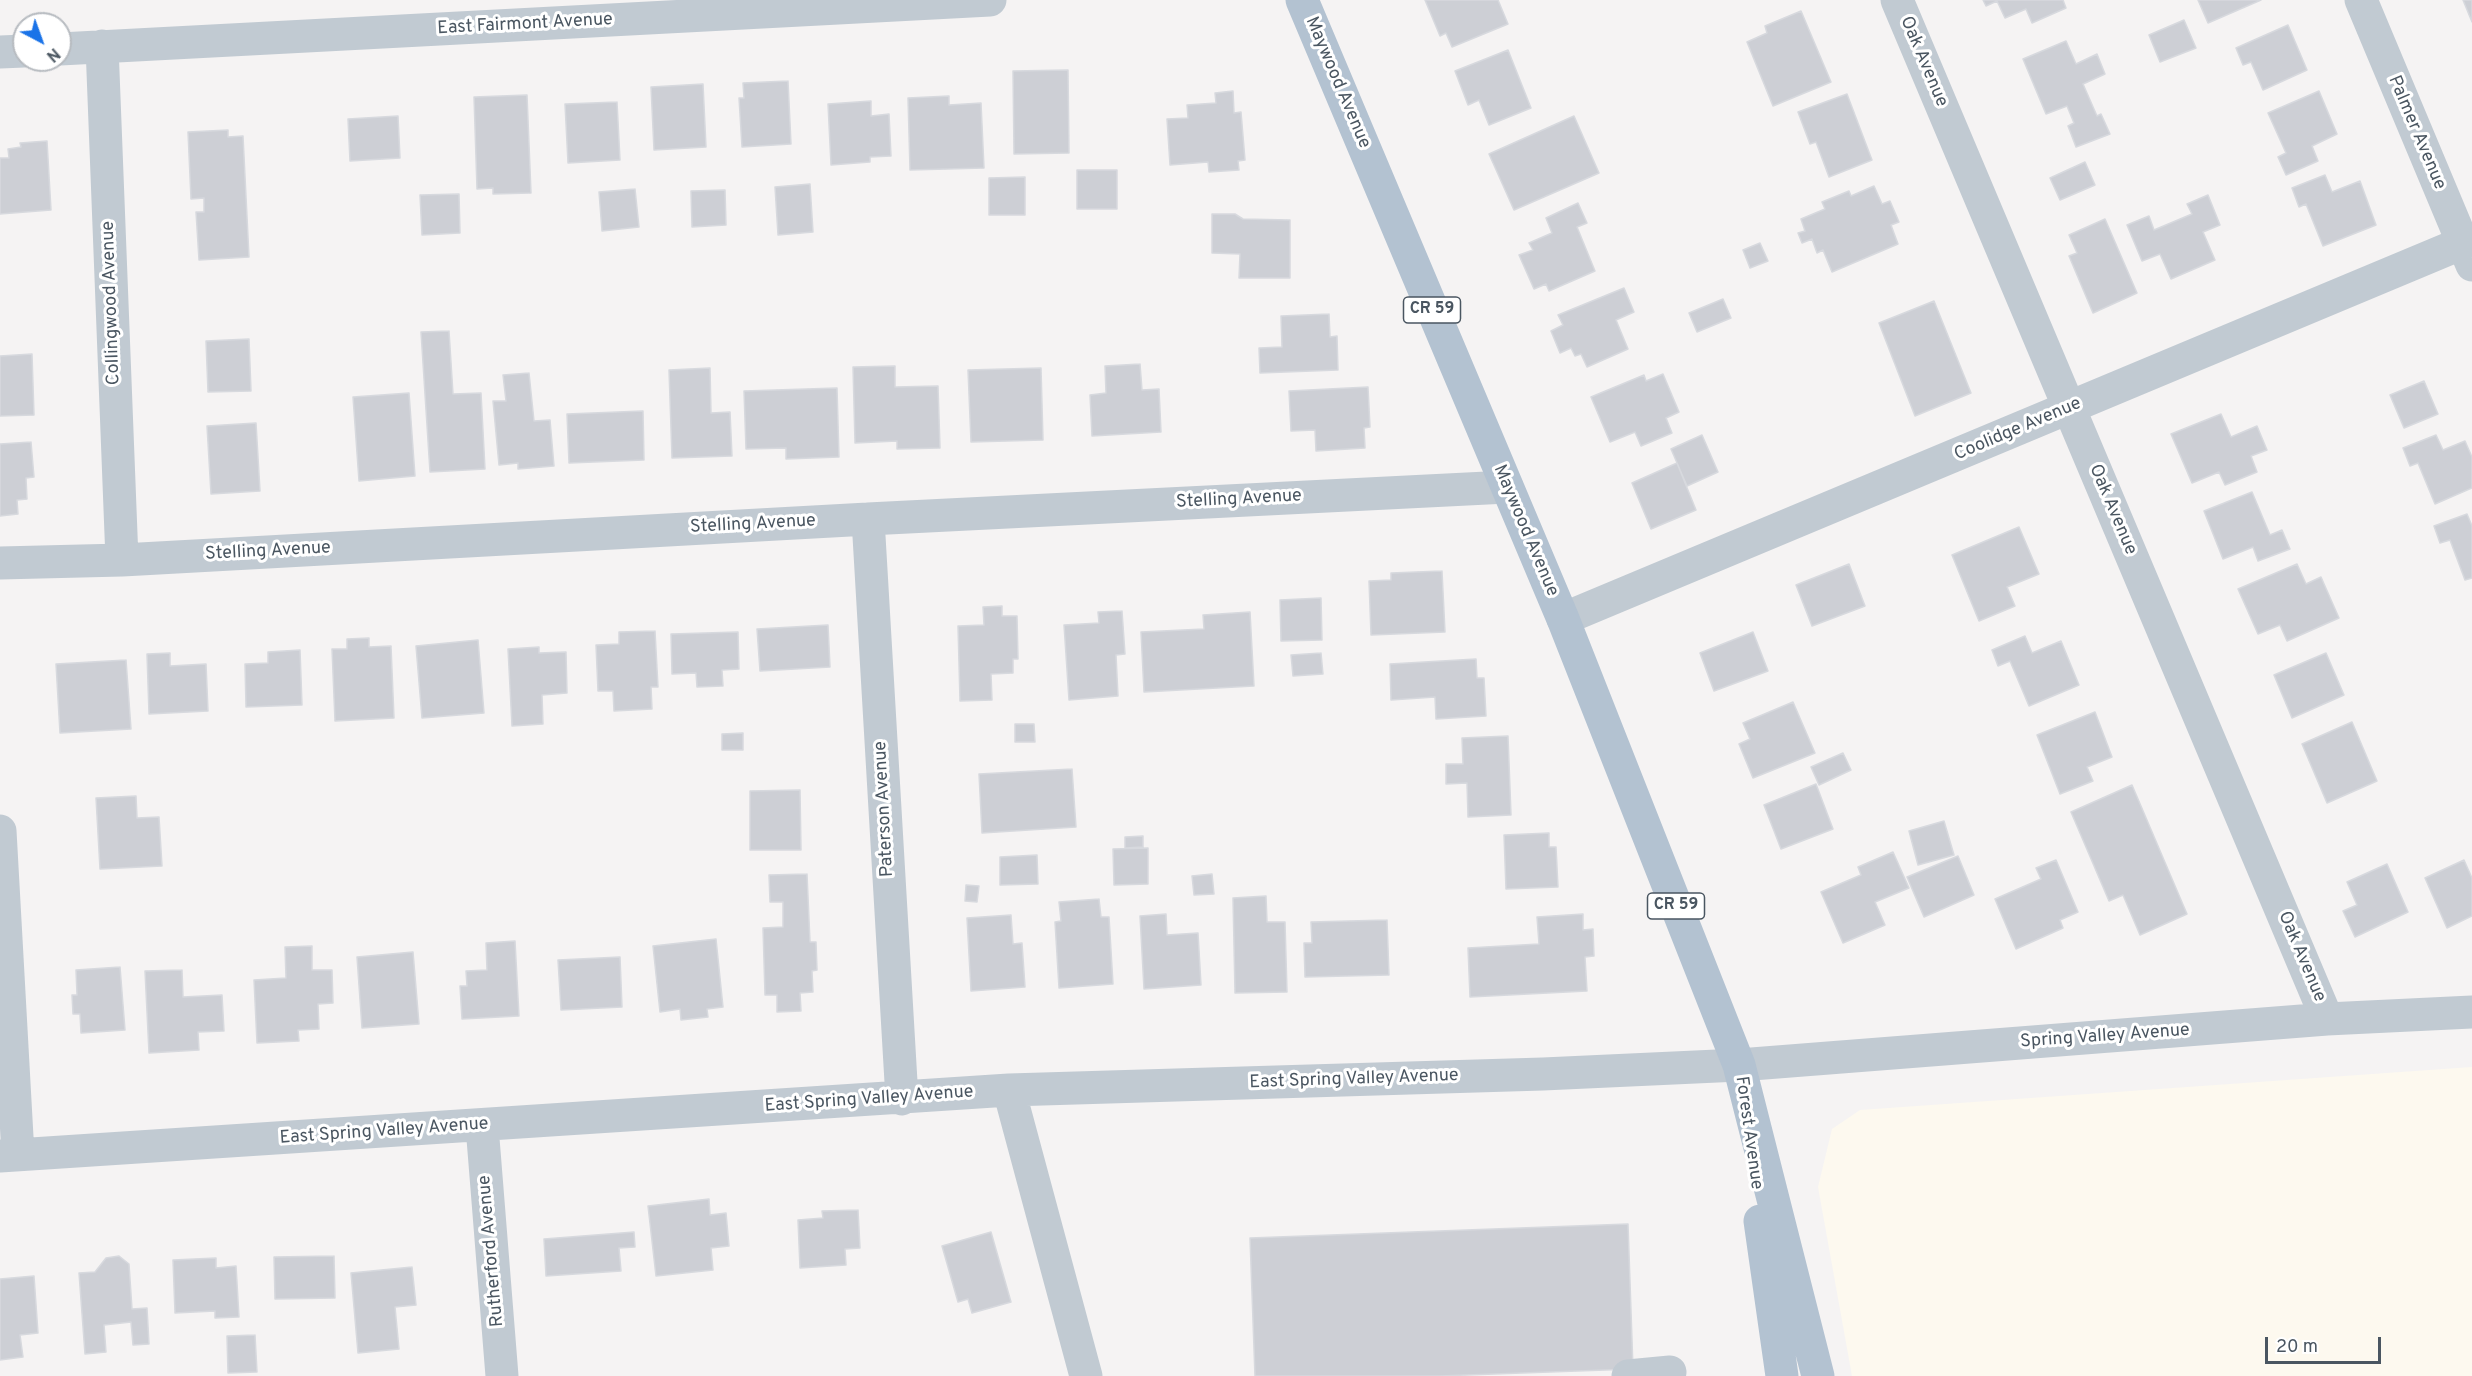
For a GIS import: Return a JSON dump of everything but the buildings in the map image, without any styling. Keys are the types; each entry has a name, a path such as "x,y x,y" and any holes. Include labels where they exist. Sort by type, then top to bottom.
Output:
{"main road":[{"name":"Maywood Avenue","path":"1302,0 1563,619 1739,1065"},
{"name":"Forest Avenue","path":"1739,1065 1782,1376"},
{"name":"Forest Avenue","path":"1739,1065 1818,1376"}],"street":[{"name":"East Fairmont Avenue","path":"72,48 485,14 990,0"},
{"name":"Oak Avenue","path":"1897,0 2327,1019"},
{"name":"Palmer Avenue","path":"2361,0 2469,249"},
{"name":"Collingwood Avenue","path":"102,46 122,560"},
{"name":"Coolidge Avenue","path":"1563,619 2069,408 2469,249"},
{"name":"Stelling Avenue","path":"0,563 122,560 1507,487"},
{"name":"Paterson Avenue","path":"868,519 902,1099"},
{"path":"0,831 9,1156"},
{"name":"Spring Valley Avenue","path":"1739,1065 2327,1019 2472,1012"},
{"name":"East Spring Valley Avenue","path":"9,1156 902,1099 1010,1090 1531,1075 1739,1065"},
{"path":"1010,1090 1086,1376"},
{"name":"Rutherford Avenue","path":"482,1126 502,1376"},
{"path":"1628,1376 1670,1372"}],"shaded area":[{"path":"2472,1067 2472,1376 1852,1376 1818,1187 1832,1129 1860,1110"}]}
